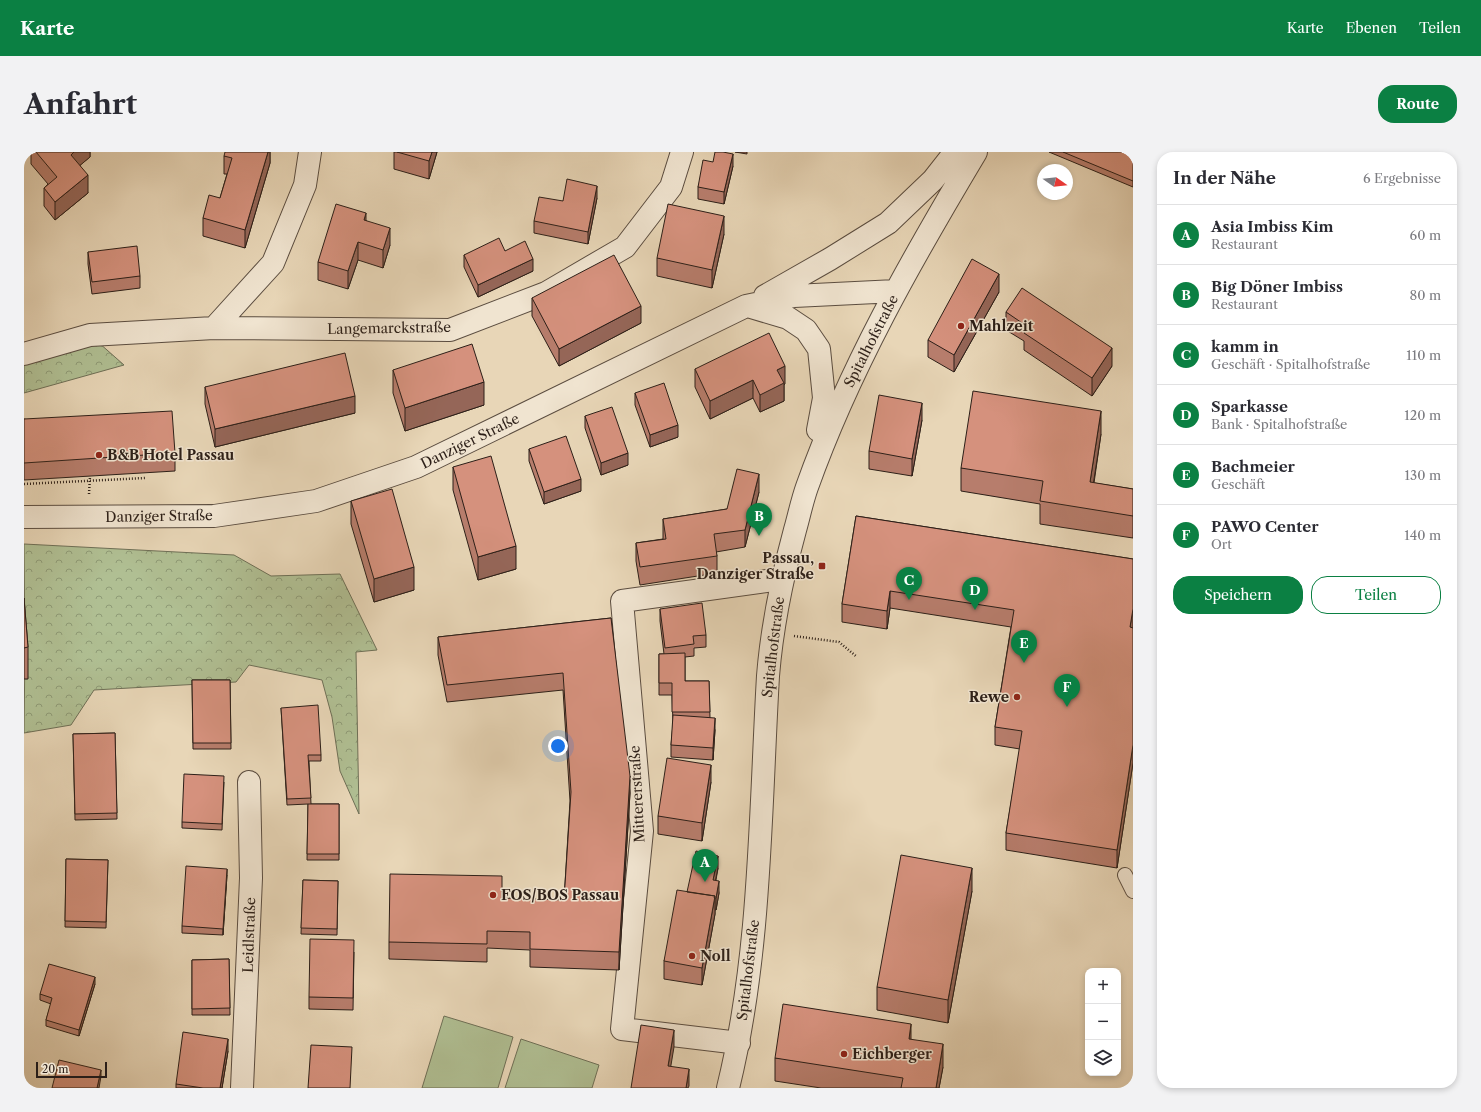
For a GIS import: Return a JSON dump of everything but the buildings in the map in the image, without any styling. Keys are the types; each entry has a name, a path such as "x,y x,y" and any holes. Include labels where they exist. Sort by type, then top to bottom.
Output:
{"street":[{"path":"214,328 273,263 305,185 310,152"},
{"name":"Langemarckstraße","path":"24,354 90,335 214,328 450,330 546,293 625,247 671,188 682,152"},
{"path":"747,306 830,259 888,223 933,180 955,152"},
{"name":"Spitalhofstraße","path":"728,1088 739,1042 754,937 768,676 772,633 782,579 806,488 840,400 932,225 976,152"},
{"name":"Danziger Straße","path":"24,517 214,516 316,501 416,467 747,306 794,296 896,291"},
{"path":"747,306 788,318 806,330 819,349 824,398 806,488"},
{"name":"Mittererstraße","path":"739,1042 622,1028 642,831 622,601 782,579"},
{"name":"Leidlstraße","path":"242,1088 251,878 249,782"}],"lane":[{"path":"1125,875 1133,891"}],"path":[{"path":"90,476 90,481"},
{"path":"24,484 145,478"},
{"path":"772,633 839,642 857,657"}],"green space":[{"path":"90,335 124,365 24,393 24,354"},
{"path":"24,544 234,555 271,576 340,574 377,650 356,652 359,814 340,771 332,717 322,680 249,665 236,682 94,690 71,725 24,733"},
{"path":"444,1016 513,1037 498,1088 422,1088"},
{"path":"521,1039 599,1065 592,1088 505,1088"}],"place":[{"name":"Mahlzeit","path":"961,326"},
{"name":"B&B Hotel Passau","path":"99,455"},
{"name":"Big Döner Imbiss","path":"759,536"},
{"name":"Passau, Danziger Straße","path":"822,566"},
{"name":"kamm in","path":"909,600"},
{"name":"Sparkasse","path":"975,610"},
{"name":"Bachmeier","path":"1024,663"},
{"name":"Rewe","path":"1017,697"},
{"name":"PAWO Center","path":"1067,707"},
{"name":"Asia Imbiss Kim","path":"705,882"},
{"name":"FOS/BOS Passau","path":"493,895"},
{"name":"Noll","path":"692,956"},
{"name":"Eichberger","path":"844,1054"}]}
